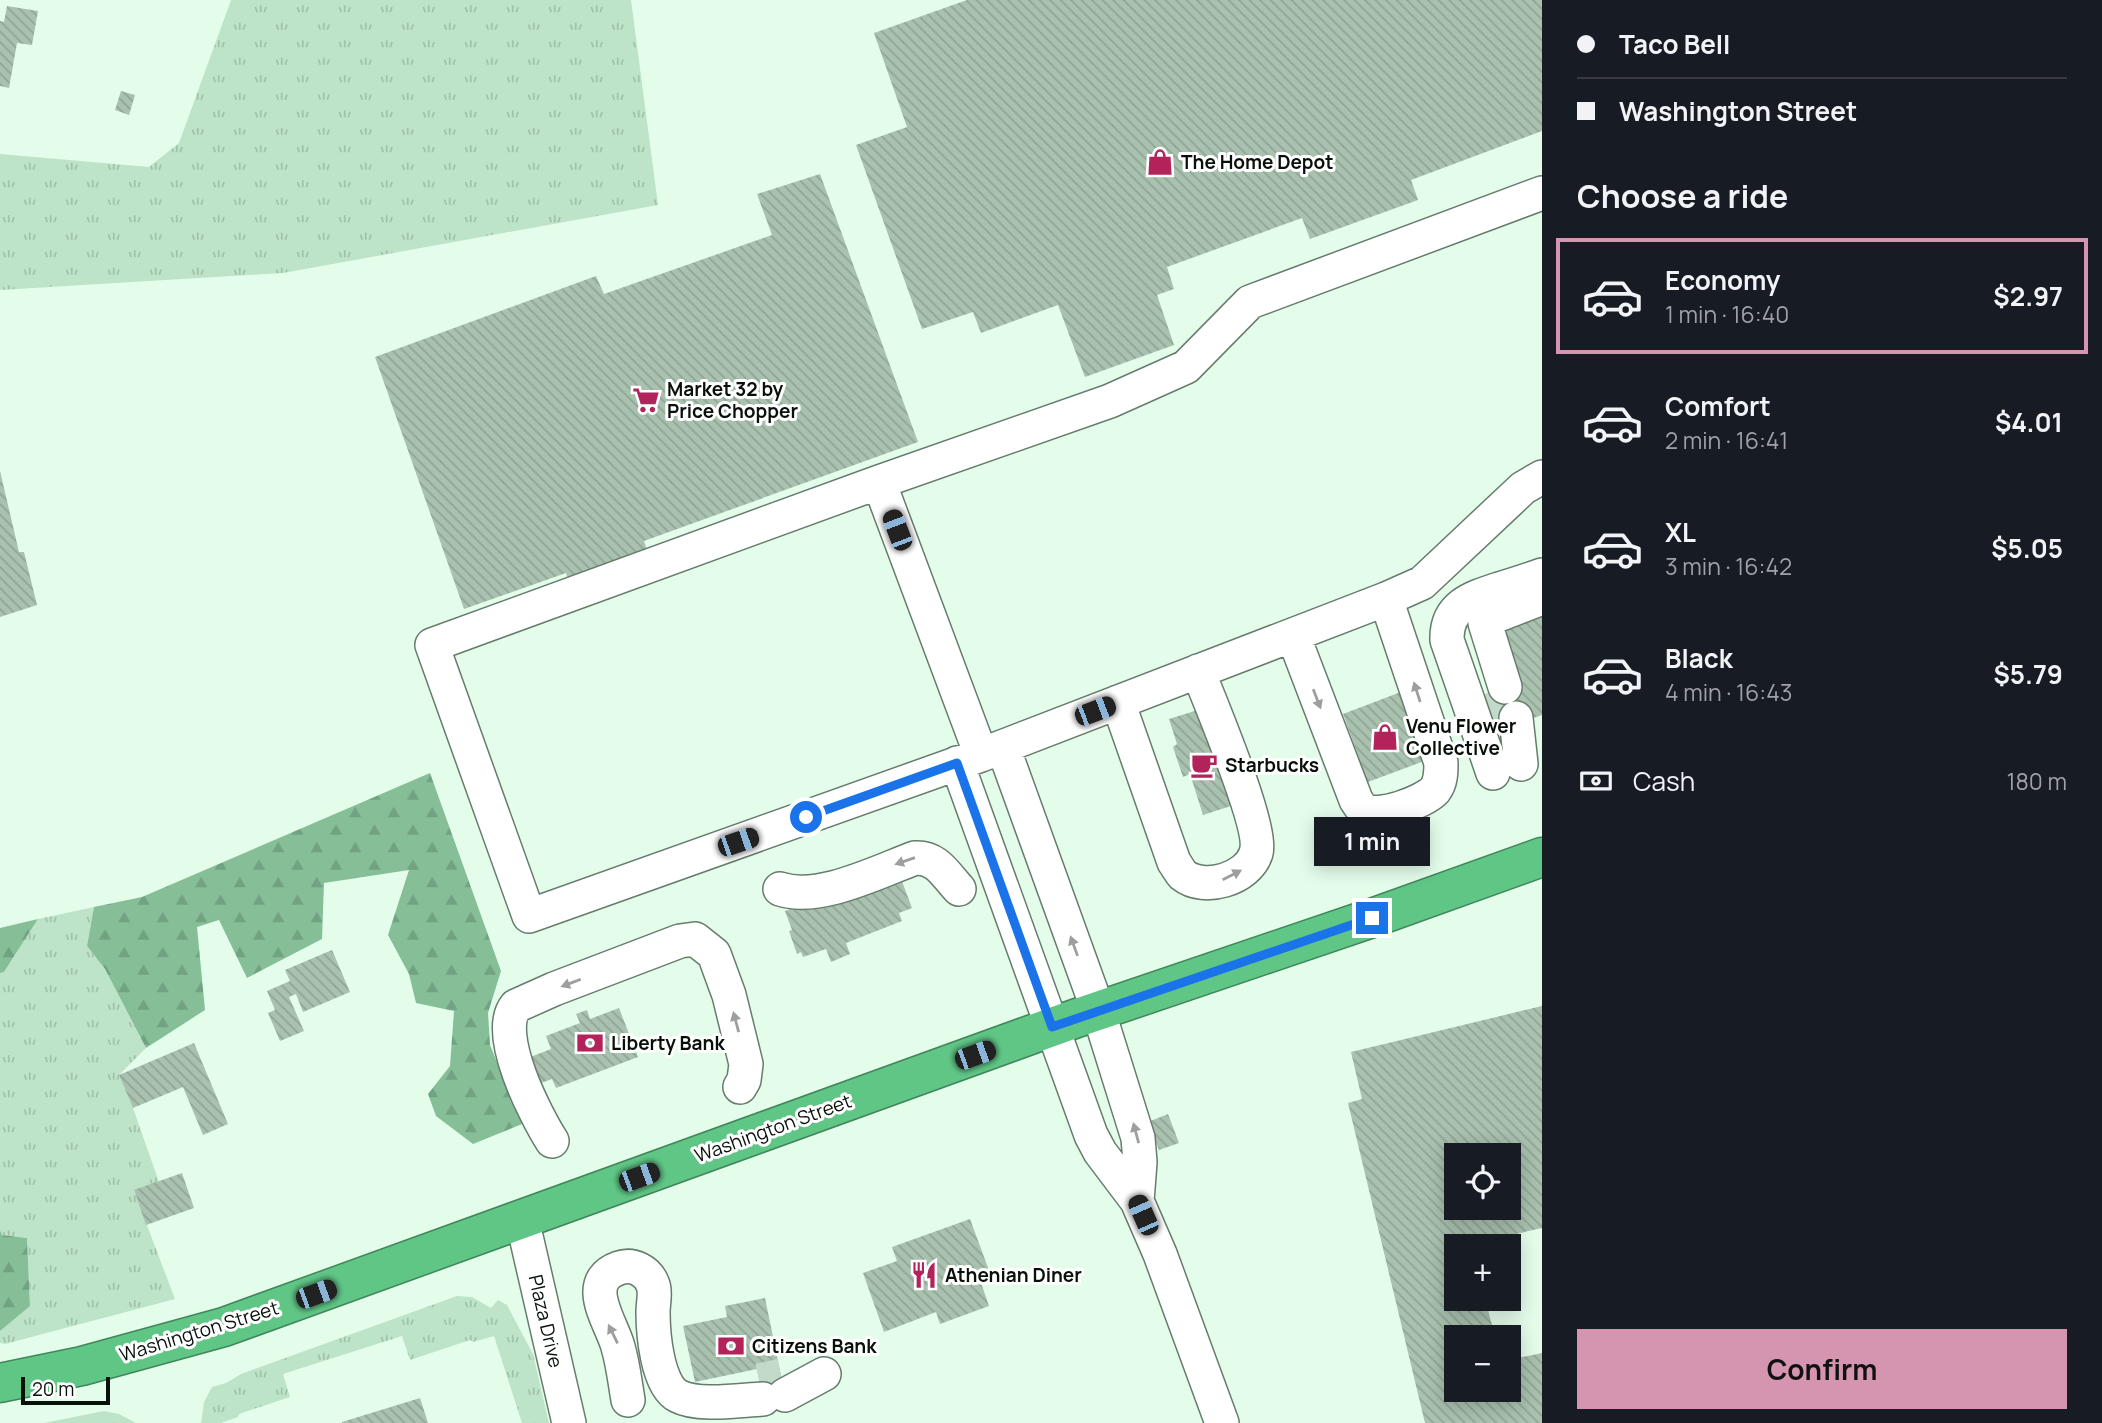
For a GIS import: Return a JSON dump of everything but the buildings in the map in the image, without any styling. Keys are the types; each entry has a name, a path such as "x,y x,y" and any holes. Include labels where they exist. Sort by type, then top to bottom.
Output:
{"highway":[{"name":"Washington Street","path":"0,1383 82,1366 202,1334 1098,1010 1372,918 1542,857"}],"street":[{"path":"1542,193 1250,302 1186,367 1110,401 432,645 529,916 980,755 1386,599 1422,583 1523,488 1542,477"},
{"path":"879,482 980,755 1098,1010 1138,1138 1140,1162 1137,1201"},
{"path":"1508,721 1509,768 1447,640 1447,625 1457,610 1472,598 1542,575"},
{"path":"1542,586 1482,607 1468,624 1469,633 1497,690 1485,623 1491,618 1542,598"},
{"path":"1293,635 1356,800 1362,809 1383,813 1425,798 1439,781 1441,763 1386,599"},
{"path":"1118,702 1174,862 1182,875 1195,881 1225,880 1238,874 1249,864 1256,853 1257,839 1240,779 1198,671"},
{"path":"980,755 1052,1027 1091,1135 1100,1152 1137,1201 1160,1254 1222,1423"},
{"path":"780,889 812,893 915,858 926,857 935,862 959,890"},
{"path":"552,1141 535,1115 518,1071 510,1034 512,1011 516,1006 554,989 680,941 695,939 714,954 729,995 745,1056 746,1072 740,1087"},
{"name":"Plaza Drive","path":"522,1219 569,1423"},
{"path":"628,1400 618,1345 603,1310 600,1289 602,1282 613,1271 632,1266 645,1272 654,1285 653,1334 661,1369 668,1387 675,1395 699,1401 772,1387 822,1368"}],"green space":[{"path":"231,0 631,0 658,205 283,273 0,290 0,154 149,167 179,143"},
{"path":"430,773 501,971 488,1013 490,1045 522,1124 473,1144 436,1116 428,1094 450,1066 454,1011 416,1003 409,974 388,935 409,870 324,883 322,939 247,978 219,920 197,927 205,1010 146,1048 105,969 87,946 94,907 142,897"},
{"path":"94,907 87,946 105,969 146,1048 119,1075 159,1182 134,1191 175,1299 5,1344 0,1343 0,1331 30,1305 27,1238 2,1235 0,1230 0,973 4,972 38,919"},
{"path":"38,919 4,972 0,973 0,928"},
{"path":"0,1230 2,1235 27,1238 30,1306 0,1331"},
{"path":"457,1296 472,1297 491,1308 498,1300 507,1305 533,1354 549,1423 522,1423 494,1336 473,1342 470,1340 410,1360 402,1336 283,1374 290,1397 221,1423 201,1423 204,1402 212,1387"},
{"path":"104,1411 119,1414 136,1423 44,1423"}],"tunnel":[{"path":"1489,693 1500,724"},
{"path":"759,1380 781,1375"}],"place":[{"name":"The Home Depot","path":"1160,162"},
{"name":"Market 32 by Price Chopper","path":"646,400"},
{"name":"Venu Flower Collective","path":"1385,737"},
{"name":"Starbucks","path":"1204,765"},
{"name":"Liberty Bank","path":"590,1043"},
{"name":"Athenian Diner","path":"924,1275"},
{"name":"Citizens Bank","path":"731,1346"}],"route":[{"path":"806,817 957,763 1052,1027 1372,918"}]}
